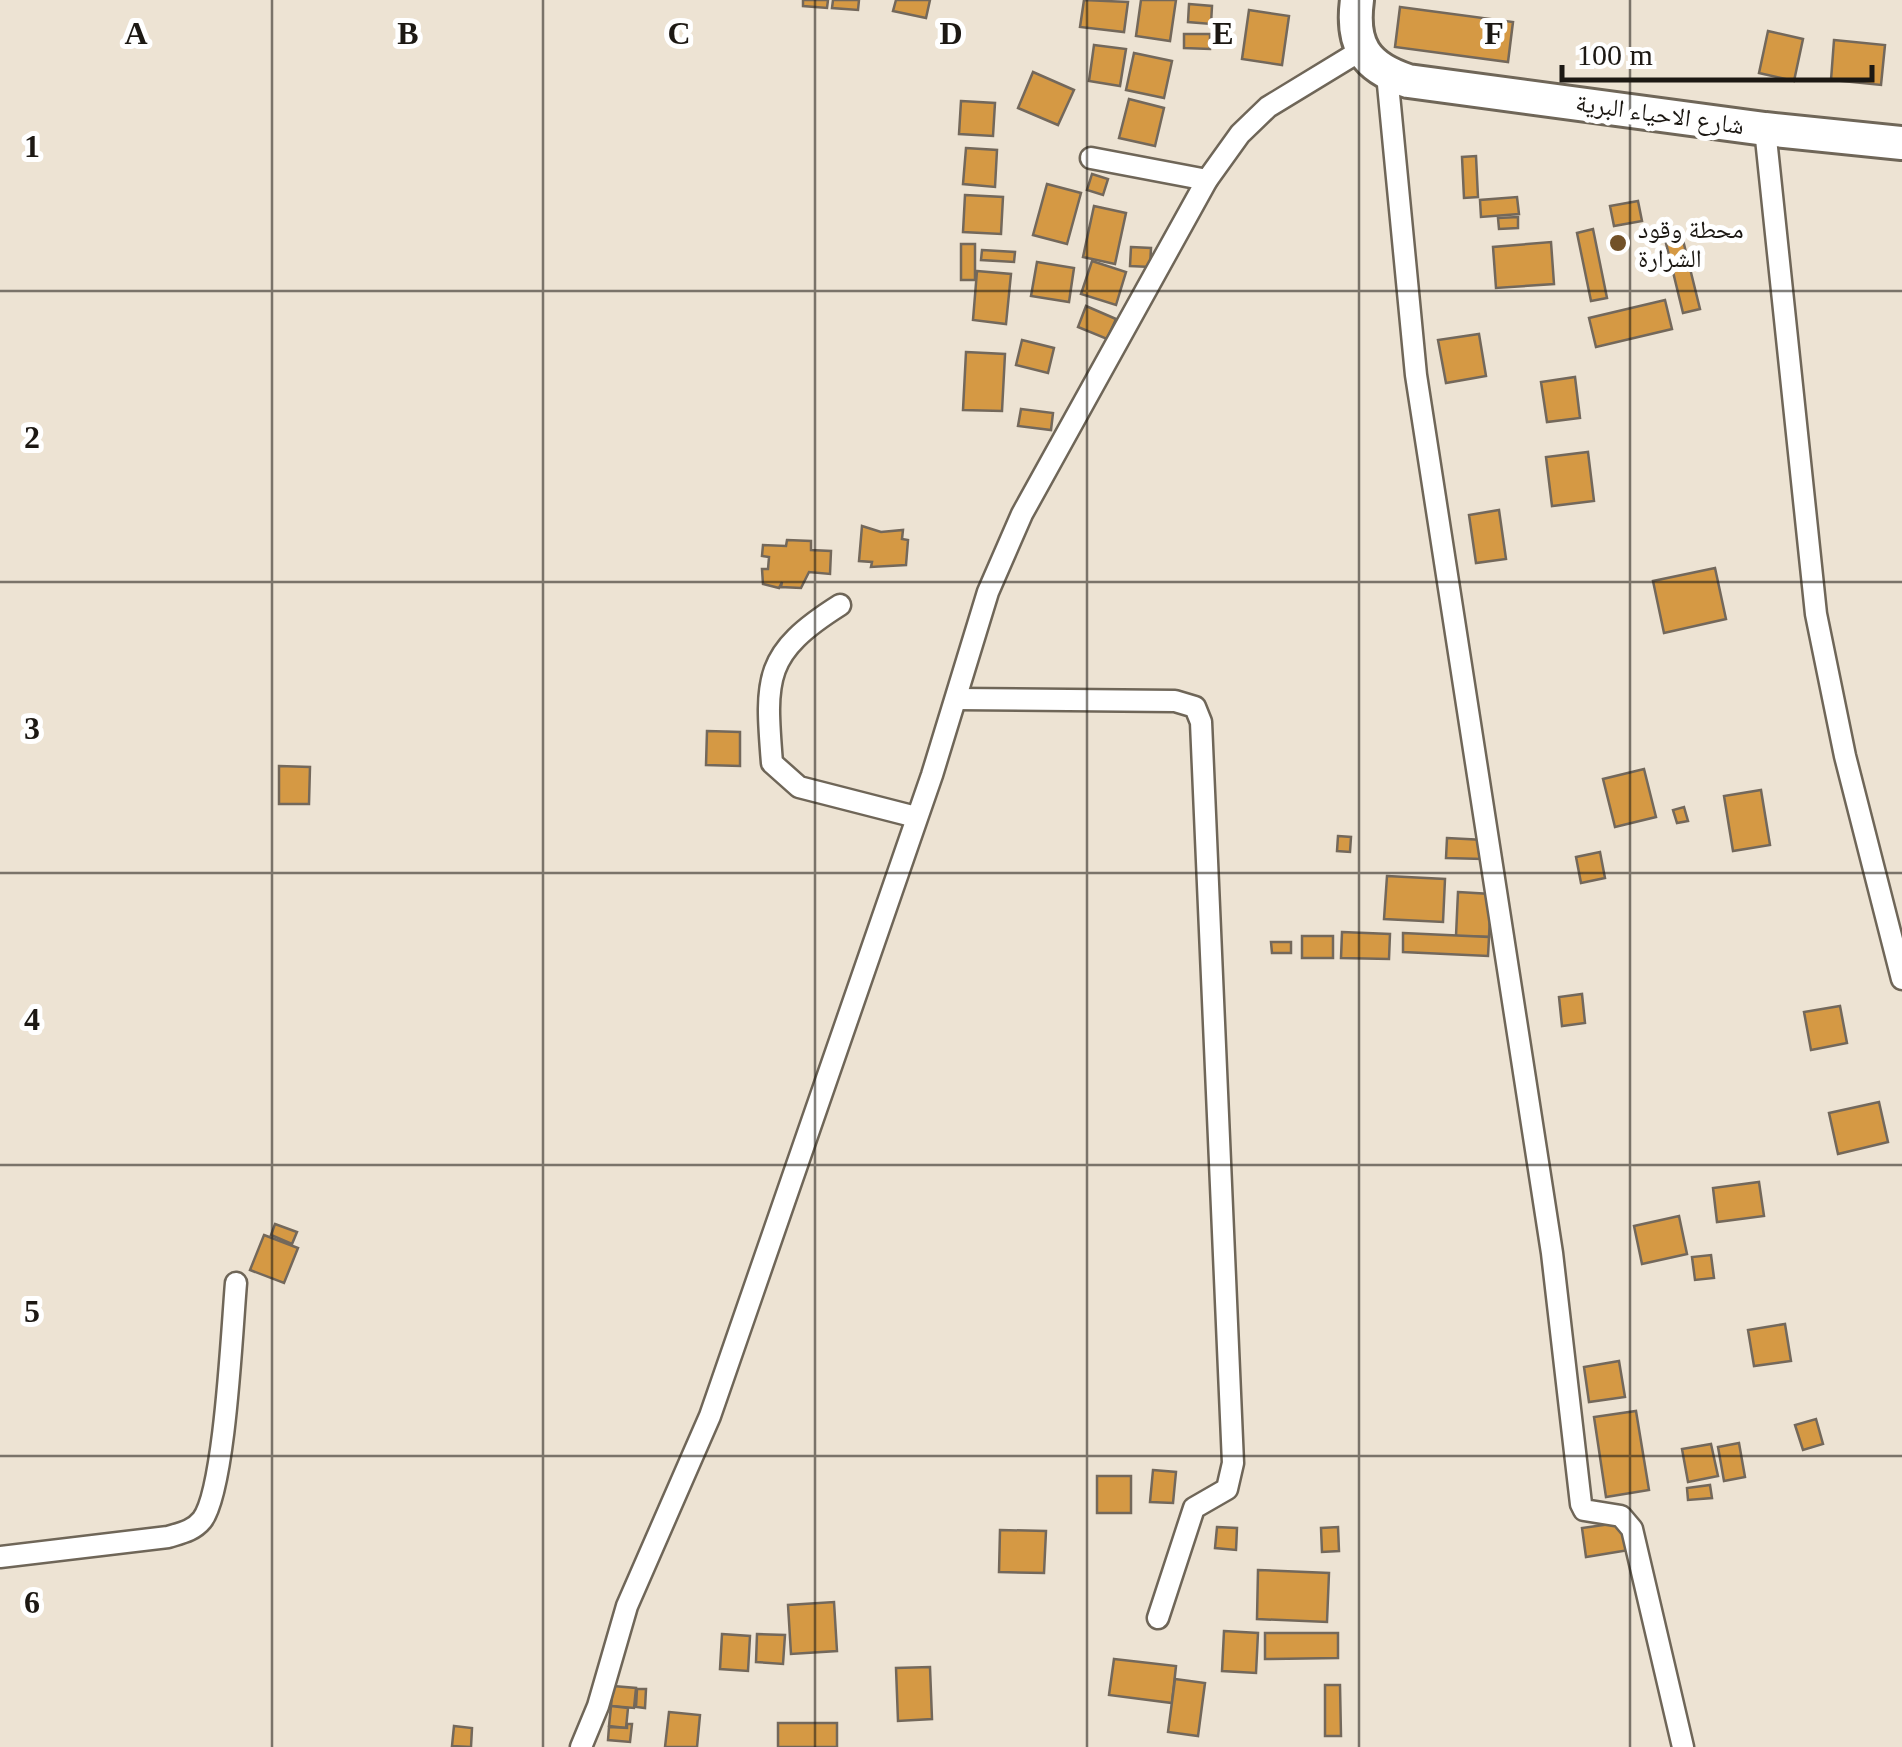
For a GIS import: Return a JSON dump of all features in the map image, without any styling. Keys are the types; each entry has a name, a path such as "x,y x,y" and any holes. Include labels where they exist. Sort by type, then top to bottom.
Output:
{"main road":[{"path":"1352,1 1360,50"},
{"name":"شارع الاحياء البرية","path":"1360,50 1387,74 1408,81 1764,130 1902,143"}],"street":[{"path":"581,1747 598,1706 627,1606 710,1416 1008,542 1207,180 1240,134 1268,107 1360,50"},
{"path":"1387,74 1416,375 1552,1253 1581,1504 1584,1510 1621,1516 1637,1541 1682,1747"},
{"path":"1764,130 1816,614 1846,756 1902,978"},
{"path":"1092,158 1207,180"},
{"path":"840,605 796,633 768,684 772,763 799,788 916,818"},
{"path":"956,700 1175,701 1196,707 1200,722 1233,1463 1227,1489 1194,1508 1158,1618"},
{"path":"0,1557 168,1538 190,1530 204,1518 216,1480 236,1283"}],"building":[{"path":"803,0 828,0 827,8 803,6"},
{"path":"833,0 859,0 858,10 832,8"},
{"path":"896,0 930,0 926,18 893,11"},
{"path":"1084,0 1128,2 1124,32 1080,27"},
{"path":"1141,0 1176,0 1170,41 1136,36"},
{"path":"1189,4 1212,6 1211,24 1188,22"},
{"path":"1400,7 1513,22 1508,62 1395,47"},
{"path":"1249,10 1289,16 1282,65 1242,59"},
{"path":"1768,31 1803,39 1794,81 1759,73"},
{"path":"1184,34 1210,34 1210,49 1184,48"},
{"path":"1834,40 1885,45 1881,85 1831,80"},
{"path":"1094,45 1126,49 1120,86 1089,81"},
{"path":"1134,53 1172,61 1164,98 1126,90"},
{"path":"1033,72 1074,90 1058,125 1018,108"},
{"path":"1129,99 1164,108 1155,146 1119,138"},
{"path":"961,101 995,103 993,136 959,134"},
{"path":"966,148 997,150 995,187 963,184"},
{"path":"1476,156 1478,197 1464,198 1462,157"},
{"path":"1092,174 1108,179 1103,195 1087,190"},
{"path":"1047,184 1081,193 1067,244 1033,235"},
{"path":"965,195 1003,197 1001,234 963,232"},
{"path":"1517,197 1519,214 1481,217 1480,200"},
{"path":"1638,201 1642,221 1614,226 1610,206"},
{"path":"1094,206 1126,213 1115,264 1083,257"},
{"path":"1518,217 1518,228 1499,229 1498,218"},
{"path":"1593,229 1607,298 1591,301 1577,233"},
{"path":"1681,232 1700,309 1683,313 1664,235"},
{"path":"1551,242 1554,284 1496,288 1493,247"},
{"path":"961,244 975,244 975,280 961,280"},
{"path":"1131,247 1151,248 1150,267 1130,266"},
{"path":"982,250 1015,252 1014,262 981,260"},
{"path":"1092,261 1126,272 1116,305 1081,294"},
{"path":"1037,262 1074,268 1069,302 1031,296"},
{"path":"977,271 1011,274 1006,324 973,320"},
{"path":"1665,300 1672,329 1596,347 1589,318"},
{"path":"1086,306 1116,319 1107,339 1078,327"},
{"path":"1479,334 1486,376 1446,383 1438,340"},
{"path":"1022,340 1054,348 1048,373 1016,365"},
{"path":"966,352 1005,354 1002,411 963,410"},
{"path":"1575,377 1580,418 1547,422 1541,382"},
{"path":"1021,409 1053,413 1051,430 1018,426"},
{"path":"1588,452 1594,501 1552,506 1546,457"},
{"path":"1499,510 1506,559 1476,563 1469,515"},
{"path":"862,526 881,532 903,530 902,539 908,540 906,565 871,567 872,562 859,561"},
{"path":"787,540 811,541 811,550 831,551 830,574 809,572 801,588 781,587 782,582 779,588 763,584 762,569 768,569 769,557 762,556 763,545 786,546"},
{"path":"1715,568 1726,619 1664,633 1653,581"},
{"path":"707,731 740,732 740,766 706,765"},
{"path":"279,766 310,767 309,804 279,804"},
{"path":"1644,769 1656,817 1615,827 1603,779"},
{"path":"1761,790 1770,845 1733,851 1724,796"},
{"path":"1684,807 1688,821 1677,823 1673,810"},
{"path":"1338,836 1351,837 1350,852 1337,851"},
{"path":"1447,838 1484,840 1483,859 1446,858"},
{"path":"1600,852 1605,878 1581,883 1576,857"},
{"path":"1387,876 1445,879 1443,922 1384,919"},
{"path":"1458,892 1491,894 1489,937 1456,936"},
{"path":"1342,932 1390,934 1389,959 1341,958"},
{"path":"1403,933 1489,937 1488,956 1403,952"},
{"path":"1302,936 1333,936 1333,958 1302,958"},
{"path":"1271,942 1291,942 1291,953 1272,953"},
{"path":"1582,994 1585,1023 1562,1026 1559,997"},
{"path":"1840,1006 1847,1043 1811,1050 1804,1012"},
{"path":"1879,1102 1888,1142 1838,1154 1829,1113"},
{"path":"1759,1182 1764,1216 1717,1222 1713,1188"},
{"path":"1679,1216 1687,1254 1642,1264 1634,1226"},
{"path":"275,1224 297,1232 292,1244 271,1235"},
{"path":"264,1235 298,1248 284,1283 250,1270"},
{"path":"1711,1255 1714,1278 1695,1280 1692,1257"},
{"path":"1785,1324 1791,1361 1754,1366 1748,1330"},
{"path":"1619,1361 1625,1397 1589,1402 1584,1367"},
{"path":"1636,1411 1649,1490 1606,1497 1594,1417"},
{"path":"1816,1419 1823,1444 1803,1450 1795,1425"},
{"path":"1739,1443 1745,1477 1724,1481 1718,1447"},
{"path":"1711,1444 1718,1476 1688,1482 1682,1449"},
{"path":"1153,1470 1176,1472 1173,1503 1150,1502"},
{"path":"1097,1476 1131,1476 1131,1513 1097,1513"},
{"path":"1710,1485 1712,1498 1688,1500 1687,1488"},
{"path":"1625,1522 1629,1550 1586,1557 1582,1528"},
{"path":"1217,1527 1237,1528 1236,1550 1215,1548"},
{"path":"1338,1527 1339,1551 1322,1552 1321,1528"},
{"path":"1000,1530 1046,1531 1044,1573 999,1572"},
{"path":"1258,1570 1329,1573 1327,1622 1257,1619"},
{"path":"834,1602 837,1651 791,1654 788,1605"},
{"path":"1224,1631 1258,1633 1256,1673 1222,1671"},
{"path":"1265,1633 1338,1633 1338,1658 1265,1659"},
{"path":"722,1634 750,1636 748,1671 720,1669"},
{"path":"757,1634 785,1635 783,1664 756,1662"},
{"path":"1114,1659 1176,1666 1172,1703 1109,1695"},
{"path":"930,1667 932,1719 898,1721 896,1668"},
{"path":"1175,1679 1205,1683 1198,1736 1168,1732"},
{"path":"1325,1685 1340,1685 1341,1736 1325,1736"},
{"path":"613,1686 636,1688 634,1708 611,1706"},
{"path":"637,1689 646,1689 645,1708 636,1707"},
{"path":"611,1706 628,1708 626,1728 609,1726"},
{"path":"669,1712 700,1715 697,1747 665,1747"},
{"path":"778,1723 837,1723 837,1747 778,1747"},
{"path":"627,1724 632,1724 630,1742 608,1740 609,1727 627,1728"},
{"path":"454,1726 472,1728 471,1747 452,1746"}],"place":[{"name":"محطة وقود الشرارة","path":"1618,243"}]}
